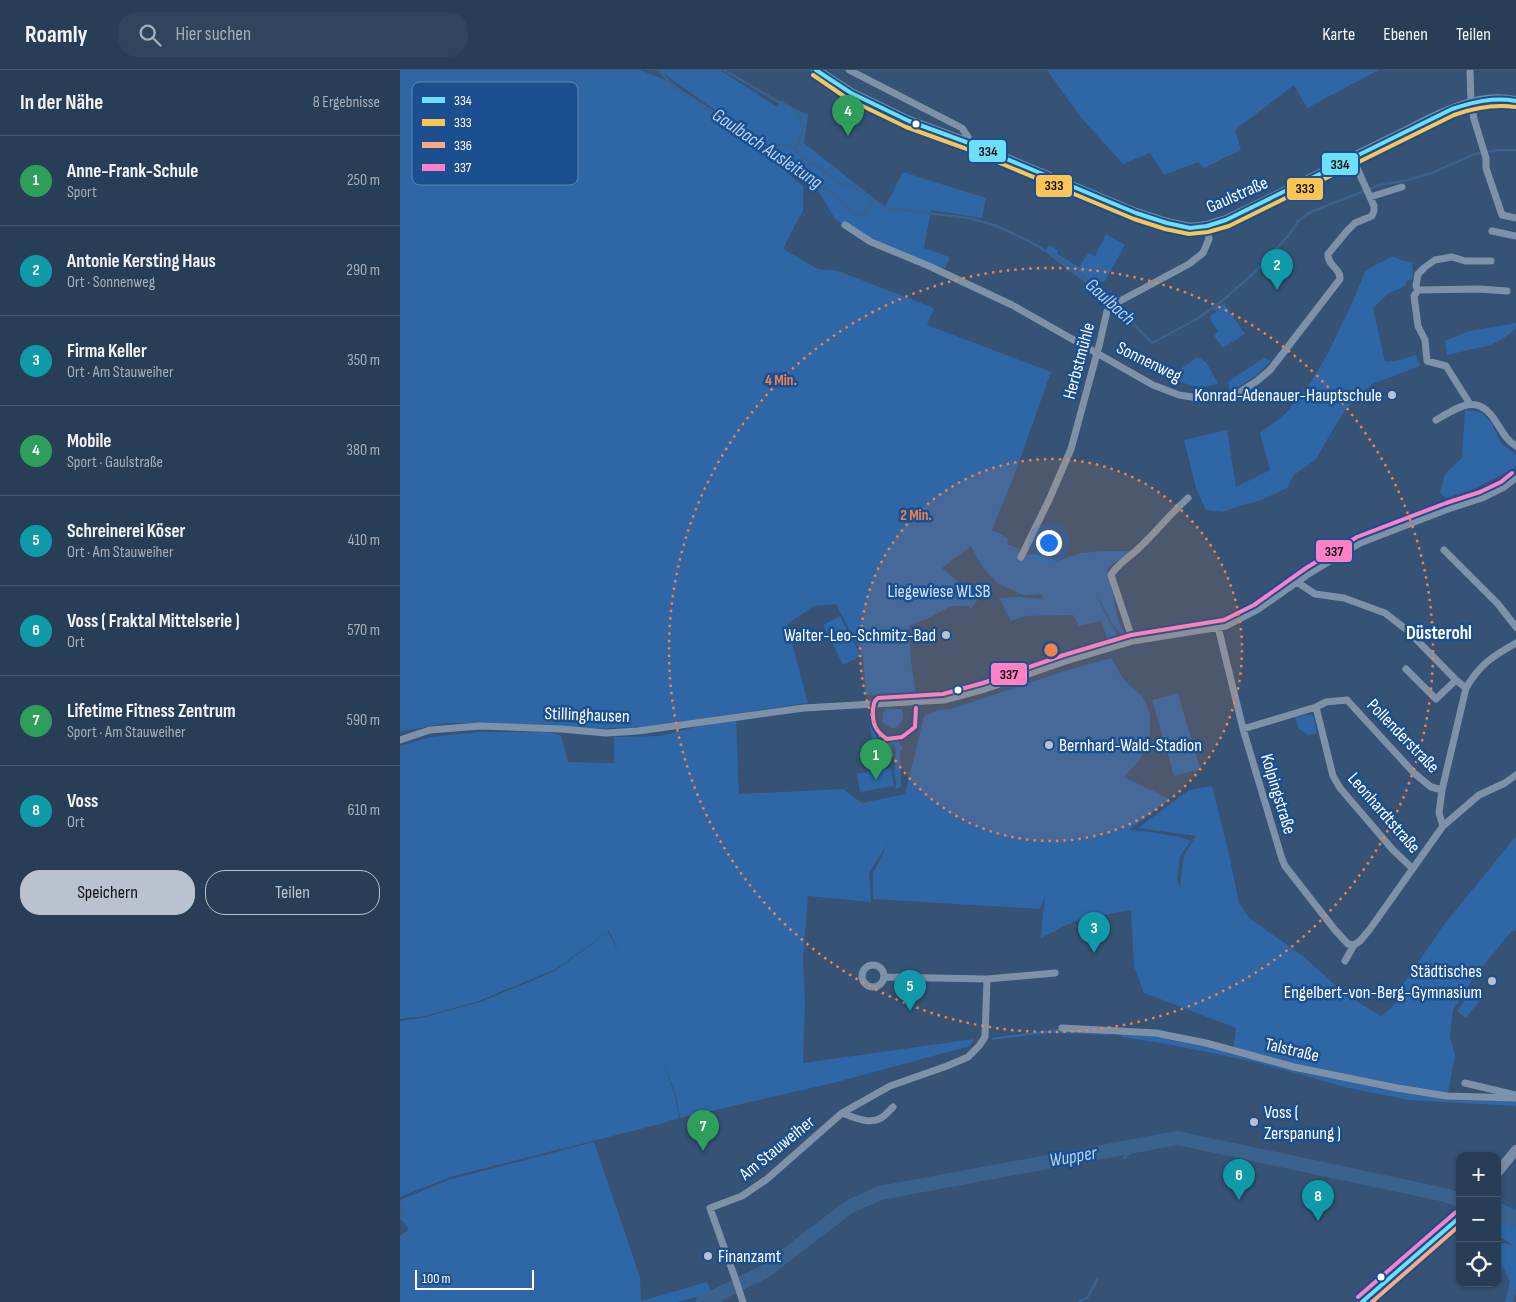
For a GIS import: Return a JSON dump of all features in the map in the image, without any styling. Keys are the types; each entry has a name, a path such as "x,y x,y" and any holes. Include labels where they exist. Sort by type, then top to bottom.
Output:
{"main road":[{"name":"Gaulstraße","path":"816,70 852,93 920,125 966,142 1136,213 1190,228 1207,226 1226,220 1352,157 1452,110 1471,103 1491,100 1506,99 1516,101"},
{"path":"1501,1168 1516,1150"},
{"path":"1362,1302 1456,1221"}],"street":[{"path":"849,70 962,128 968,137 966,142"},
{"path":"1470,70 1471,103 1486,158 1486,168 1502,215 1516,218"},
{"path":"1352,157 1369,196 1402,188"},
{"name":"Sonnenweg","path":"845,226 870,242 929,266 1012,305 1153,384 1179,395 1211,398 1240,392 1258,381 1270,370 1340,279 1340,275 1330,263 1328,254 1346,231 1355,223 1372,216 1374,206 1369,196"},
{"name":"Herbstmühle","path":"1021,557 1049,500 1070,448 1107,311 1111,306 1189,264 1203,253 1209,239 1207,226"},
{"path":"1492,231 1516,236"},
{"path":"1418,290 1416,286 1418,274 1424,267 1435,260 1452,257 1465,261 1491,261"},
{"path":"1418,290 1480,289 1507,291"},
{"path":"1418,290 1414,296 1416,316 1418,326 1425,340 1427,361 1446,366 1470,404"},
{"path":"1436,420 1463,405 1470,404 1483,407 1496,421 1504,436 1516,446"},
{"name":"Stillinghausen","path":"400,740 430,730 480,726 606,733 638,731 804,708 944,700 1132,641 1226,626 1258,610 1297,582 1360,543 1482,498 1504,487 1516,478"},
{"path":"1132,641 1111,575 1188,498"},
{"path":"1017,544 1025,547"},
{"path":"1444,550 1498,604 1516,627"},
{"path":"1297,582 1315,594 1344,598 1385,614 1407,630 1466,688"},
{"name":"Kolpingstraße","path":"1218,627 1243,729 1285,866 1335,930 1348,944 1354,945"},
{"path":"1443,826 1439,813 1442,790 1466,688 1474,674 1485,663 1516,642"},
{"path":"1406,669 1436,699 1456,680"},
{"name":"Pollenderstraße","path":"1316,707 1326,702 1347,700 1414,773 1431,787 1442,790"},
{"path":"1243,729 1316,707"},
{"name":"Leonhardtstraße","path":"1316,707 1333,776 1340,788 1393,850 1412,868"},
{"path":"1345,961 1354,945 1360,941 1370,928 1443,826 1480,795 1516,775"},
{"path":"884,977 987,979 1055,972"},
{"name":"Am Stauweiher","path":"743,1302 710,1208 742,1196 767,1179 842,1113 890,1086 968,1057 985,1038 987,979"},
{"name":"Talstraße","path":"1062,1028 1156,1033 1206,1043 1294,1067 1397,1088 1448,1096 1516,1096"},
{"name":"Talstraße","path":"1465,1083 1516,1096"},
{"path":"842,1113 861,1120 871,1121 880,1119 893,1107"}],"green space":[{"name":"Liegewiese WLSB","path":"400,70 640,70 671,82 774,158 779,166 803,186 803,210 783,249 818,269 838,271 934,308 927,325 1051,372 1014,476 992,530 1008,538 1007,544 1018,548 1023,555 1035,554 1057,561 1080,553 1134,551 1107,568 1117,616 1126,640 1113,625 1095,591 1121,641 1109,644 1101,621 1079,626 1073,615 1025,616 1011,621 999,598 1043,599 1042,594 1023,595 997,583 981,565 971,546 942,568 975,597 979,598 971,609 967,606 951,606 909,626 911,661 916,694 866,695 863,656 836,604 814,606 787,624 808,703 643,727 589,729 492,723 447,723 400,732"},
{"path":"655,70 720,70 777,107 781,101 808,115 804,143 885,207 903,172 986,198 982,218 931,210 924,248 950,257 945,268 929,266 871,242 835,219 807,172 750,135 664,74"},
{"path":"1047,70 1379,70 1307,108 1294,85 1235,130 1241,150 1204,168 1198,162 1164,175 1150,153 1123,164 1079,115"},
{"path":"1106,234 1125,245 1105,281 1099,282 1091,278 1087,284 1045,252 1049,245 1058,251 1057,254 1079,267 1088,253 1095,256"},
{"path":"1392,256 1412,262 1413,279 1407,281 1405,286 1389,293 1373,308 1385,362 1416,355 1420,366 1372,384 1346,409 1316,459 1294,475 1287,488 1259,501 1223,512 1206,510 1196,488 1184,440 1227,430 1236,487 1270,470 1260,433 1285,414 1307,388 1327,355 1365,271"},
{"path":"1224,303 1245,334 1223,348 1214,336 1218,331 1209,317 1216,312 1213,307 1217,305 1219,307"},
{"path":"1516,323 1516,328 1507,336 1491,345 1447,355 1445,341 1469,331"},
{"path":"1198,357 1206,362 1218,383 1212,386 1200,387 1168,377"},
{"path":"1264,358 1271,361 1247,382 1230,390 1228,382"},
{"path":"1465,410 1480,412 1491,422 1501,443 1516,455 1516,467 1476,488 1446,498 1440,493 1445,474 1462,458"},
{"path":"840,616 861,656 843,665 823,625"},
{"path":"1111,658 1124,680 1142,696 1150,715 1150,738 1140,760 1124,777 1170,799 1129,830 1168,835 1191,841 1180,856 1177,877 1180,888 1184,855 1196,836 1138,828 1189,790 1212,786 1239,903 1249,918 1303,956 1346,995 1381,1016 1405,996 1404,983 1443,926 1516,836 1516,929 1511,932 1474,977 1453,1010 1450,1037 1455,1055 1447,1098 1516,1099 1516,1106 1409,1100 1349,1088 1255,1062 1122,1037 1120,1031 1156,1033 1233,1050 1236,1028 1144,993 1134,966 1131,910 1077,920 1041,938 1046,894 1040,909 873,899 873,873 888,843 869,873 871,902 808,896 803,959 805,1001 803,1063 974,1039 970,1046 833,1083 680,1118 676,1096 662,1057 675,1096 679,1118 450,1177 400,1197 400,1021 425,1017 480,1002 555,971 608,932 620,954 609,931 556,969 479,1001 425,1016 400,1019 400,746 430,737 479,732 546,732 561,735 568,762 614,763 614,737 659,736 736,717 739,794 843,789 862,803 905,794 924,716 938,710 951,709 1068,670"},
{"path":"1178,693 1200,769 1174,776 1152,700"},
{"path":"886,709 902,709 903,720 896,728 891,728 883,723 883,715"},
{"path":"868,714 872,714 872,725 883,735 897,739 903,749 900,752 901,786 895,790 896,750 892,743 893,755 878,757 876,745 890,743 879,737 872,739"},
{"path":"1312,715 1314,718 1317,733 1308,735 1299,729 1295,717"},
{"path":"891,768 894,786 860,792 857,774"},
{"path":"1474,989 1483,996 1466,1018 1457,1011"},
{"path":"1062,1028 1106,1030 1108,1035 1049,1033 992,1040 990,1038"},
{"path":"594,1142 640,1277 641,1301 707,1282 712,1294 676,1302 400,1302 400,1236 409,1229 400,1218 400,1200 448,1180"},
{"path":"1501,1204 1516,1210 1516,1293 1513,1302 1505,1302 1510,1282 1501,1266 1501,1244 1513,1245 1501,1238"}],"waterway":[{"name":"Gaulbach Ausleitung","path":"658,70 675,87 807,172 855,214 863,214 874,200"},
{"name":"Gaulbach","path":"724,70 795,110 801,117 803,131 796,149 810,163 819,166 837,182 845,186 854,187 886,208 969,218 994,225 1029,241 1072,267 1098,288 1152,343 1197,319 1222,301 1257,270 1288,236 1299,220 1311,212 1379,185 1404,181 1432,173 1475,154 1498,150 1516,150"},
{"path":"767,146 782,145 796,149"},
{"name":"Wupper","path":"703,1302 764,1272 849,1207 880,1193 1177,1138 1456,1199"},
{"path":"1124,1158 1139,1145"},
{"path":"400,1204 402,1214 400,1219"},
{"name":"Wupper","path":"1501,1214 1516,1220"},
{"path":"1079,1302 1087,1298 1098,1278"},
{"path":"1511,1302 1516,1288"},
{"name":"Wupper","path":"721,1302 724,1293"}],"transit line":[{"name":"334","path":"816,70 851,93 909,121 966,142 1136,213 1190,228 1207,226 1226,220 1452,109 1483,101 1516,101"},
{"name":"333","path":"813,75 848,99 906,127 964,148 1134,219 1189,234 1208,232 1229,226 1454,115 1484,107 1515,107"},
{"name":"337","path":"916,708 915,727 902,737 887,739 875,726 873,709 874,702 878,698 943,694 1131,635 1224,620 1254,605 1306,568 1357,537 1480,492 1501,482 1512,473"},
{"name":"337","path":"1358,1297 1456,1212"},
{"name":"334","path":"1362,1302 1456,1220"},
{"name":"336","path":"1372,1302 1456,1228"}],"place":[{"name":"Mobile","path":"848,136"},
{"name":"Antonie Kersting Haus","path":"1277,290"},
{"name":"Konrad-Adenauer-Hauptschule","path":"1392,395"},
{"name":"Walter-Leo-Schmitz-Bad","path":"946,635"},
{"name":"Bernhard-Wald-Stadion","path":"1049,745"},
{"name":"Anne-Frank-Schule","path":"876,780"},
{"name":"Firma Keller","path":"1094,953"},
{"name":"Städtisches Engelbert-von-Berg-Gymnasium","path":"1492,981"},
{"name":"Schreinerei Köser","path":"910,1011"},
{"name":"Voss ( Zerspanung )","path":"1254,1122"},
{"name":"Lifetime Fitness Zentrum","path":"703,1151"},
{"name":"Voss ( Fraktal Mittelserie )","path":"1239,1200"},
{"name":"Voss","path":"1318,1221"},
{"name":"Finanzamt","path":"708,1256"}],"district":[{"name":"Düsterohl","path":"1439,633"}]}
